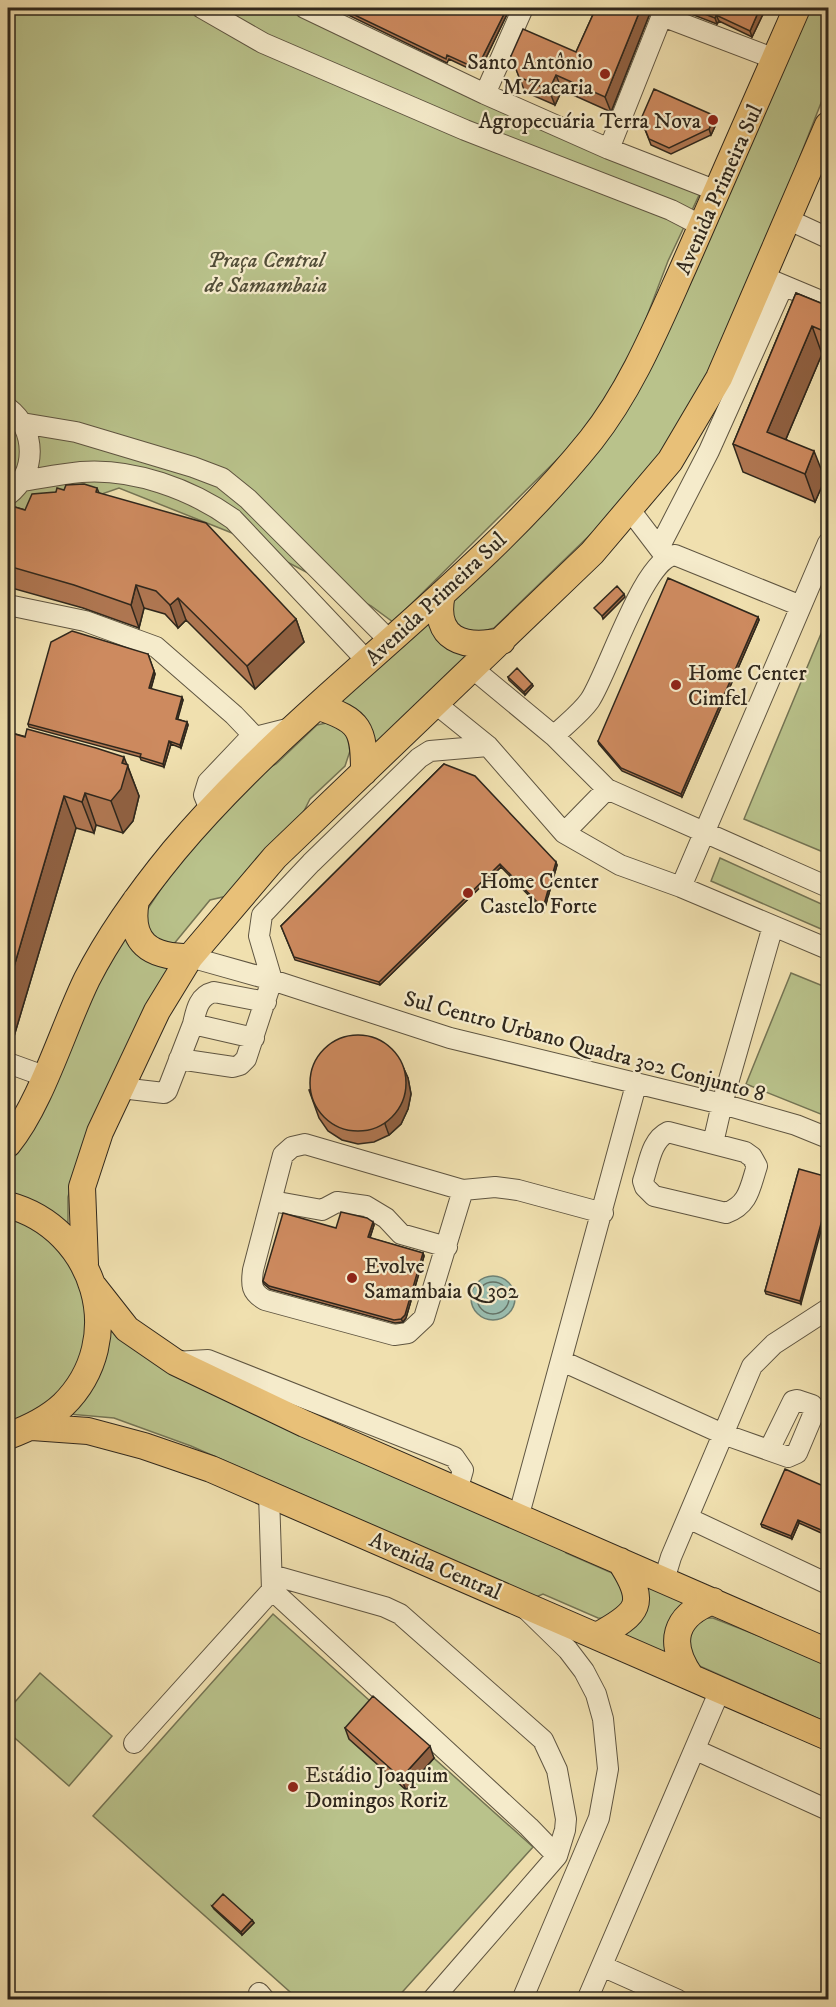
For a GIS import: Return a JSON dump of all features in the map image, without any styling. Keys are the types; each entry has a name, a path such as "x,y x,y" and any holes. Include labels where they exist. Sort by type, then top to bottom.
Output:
{"main road":[{"name":"Avenida Primeira Sul","path":"8,1144 16,1133 44,1076 88,977 136,900 175,850 245,775 442,594 538,500 592,438 640,361 797,8"},
{"path":"85,1264 82,1187 100,1132 157,1011 190,957 263,870 592,553 670,461 700,412 772,281 787,219 828,125"},
{"path":"442,594 440,617 450,635 466,644 502,641"},
{"path":"319,707 341,714 357,725 363,739 364,772"},
{"path":"136,900 134,924 148,948 158,954 190,957"},
{"path":"8,1205 28,1211 61,1232 85,1264 94,1287 99,1316 96,1346 86,1374 63,1404 32,1427 8,1436"},
{"path":"94,1287 127,1329 175,1362 305,1424 828,1652"},
{"name":"Avenida Central","path":"32,1427 88,1431 144,1446 211,1469 516,1599 828,1737"},
{"path":"597,1636 625,1621 636,1606 634,1586 620,1561"},
{"path":"691,1677 680,1661 677,1648 679,1632 686,1615 713,1601"}],"street":[{"path":"202,8 274,47 465,129 671,210 702,226"},
{"path":"305,8 328,13 485,94 609,149 717,191"},
{"path":"485,94 523,8"},
{"path":"609,149 663,12 775,59"},
{"path":"787,219 828,238"},
{"path":"554,736 589,701 638,597 663,553 709,451 772,281 828,304"},
{"path":"8,408 22,423 29,441 30,452 29,463 14,488"},
{"path":"22,423 76,432 222,478 248,499 390,641"},
{"path":"14,488 84,472 134,477 184,491 208,501 233,519 368,662"},
{"path":"630,510 663,553 675,555 801,606"},
{"path":"681,887 828,543"},
{"path":"8,605 85,621 156,647 234,715 255,737"},
{"path":"472,668 554,736 607,789 828,887"},
{"path":"436,704 488,746 564,833 620,865 681,887 828,950"},
{"path":"414,724 419,758"},
{"path":"211,812 204,795 208,782 246,742 255,737 298,726"},
{"path":"179,1059 233,1067 240,1065 246,1059 272,980 259,936 262,915 311,863 419,758 436,750 488,746"},
{"path":"564,833 607,789"},
{"path":"263,870 311,863"},
{"path":"713,1143 773,926"},
{"name":"Sul Centro Urbano Quadra 302 Conjunto 8","path":"190,957 272,980 450,1038 636,1085 722,1104 796,1125 828,1138"},
{"path":"121,1088 164,1093 193,1024 196,1008 207,994 213,992 266,1002"},
{"path":"193,1024 254,1038"},
{"path":"8,1063 44,1076"},
{"path":"519,1518 636,1085"},
{"path":"668,1132 713,1143 745,1152 752,1157 757,1166 745,1202 736,1210 726,1213 713,1211 654,1196 645,1187 643,1181 655,1143 660,1135 668,1132"},
{"path":"463,1190 424,1318 408,1333 394,1335 265,1300 257,1295 251,1286 253,1270 283,1155 292,1147 305,1144 463,1190 495,1187 518,1190 603,1213"},
{"path":"272,1201 322,1210 337,1202 366,1206 386,1218 401,1234 447,1247"},
{"path":"664,1580 752,1366 761,1354 828,1309"},
{"path":"562,1361 723,1434 788,1457 796,1453 813,1415 821,1410"},
{"path":"134,1743 272,1582 269,1494"},
{"path":"688,1518 828,1584"},
{"path":"272,1582 385,1607 409,1622 543,1740 557,1770 566,1830 556,1856 432,2000"},
{"path":"272,1582 529,1827 556,1856"},
{"path":"516,1599 568,1650 584,1671 596,1694 603,1719 608,1769 599,1818 522,2000"},
{"path":"587,2000 720,1690"},
{"path":"696,1750 828,1810"},
{"path":"566,1830 587,1844"},
{"path":"602,1966 678,2000"}],"green space":[{"name":"Praça Central de Samambaia","path":"8,8 305,8 701,191 668,261 636,345 593,424 393,622 371,606 232,533 119,488 21,522 8,534"},
{"path":"801,8 828,8 828,85 778,213 704,383 655,465 595,530 494,628 470,635 442,611 604,430"},
{"path":"434,608 477,655 374,751 332,704"},
{"path":"828,617 828,854 744,819"},
{"path":"331,722 350,736 351,748 345,766 310,799 299,821 227,896 210,900 173,945 150,946 143,916 176,866 256,775 276,764 317,725"},
{"path":"720,858 828,907 828,932 711,881"},
{"path":"126,924 175,960 75,1170 68,1197 68,1231 8,1196 8,1158 22,1141"},
{"path":"791,973 828,988 828,1117 746,1084"},
{"path":"8,1216 30,1224 55,1243 72,1263 82,1286 87,1311 86,1336 80,1361 67,1385 45,1408 8,1425"},
{"path":"106,1319 555,1537 566,1553 619,1576 630,1590 616,1619 598,1618 543,1594 536,1597 191,1446 114,1418 68,1414 88,1394 104,1347"},
{"path":"642,1579 696,1602 670,1659 617,1636"},
{"name":"Estádio Joaquim Domingos Roriz","path":"273,1614 533,1847 396,1999 298,1999 93,1816"},
{"path":"706,1618 713,1618 769,1640 791,1637 828,1654 828,1723 695,1664 686,1632"},
{"path":"40,1673 112,1736 69,1786 8,1732 8,1710"}],"water":[{"path":"493,1276 508,1283 515,1298 508,1313 493,1320 478,1313 471,1298 478,1283"}],"building":[{"path":"340,8 507,8 480,62 471,66 447,55 446,59"},
{"path":"596,8 641,8 605,97 556,75 549,90 519,77 511,56 523,29 576,52"},
{"path":"689,8 760,8 750,31 716,15 715,18"},
{"path":"654,89 715,116 709,129 669,148 649,139 641,119"},
{"path":"796,293 828,306 828,333 812,326 767,432 814,451 805,474 733,444"},
{"path":"84,484 97,488 96,492 206,523 296,619 247,666 178,598 170,605 156,591 136,585 131,605 74,585 8,566 8,505 25,510 32,494 56,492 57,488 64,490 66,485"},
{"path":"668,578 758,617 681,794 621,768 598,741"},
{"path":"617,586 624,594 602,616 594,608"},
{"path":"72,631 148,654 154,671 149,688 182,697 176,719 187,722 180,745 169,741 163,764 140,757 141,754 28,724 51,642"},
{"path":"517,668 532,684 524,692 508,677"},
{"path":"27,729 124,757 122,763 128,765 121,789 111,801 85,793 82,802 64,796 8,987 8,732 25,737"},
{"path":"444,764 475,776 556,862 543,908 500,864 379,982 294,957 281,926"},
{"path":"358,1035 376,1038 392,1049 403,1065 406,1083 403,1101 392,1117 376,1128 358,1131 340,1128 324,1117 313,1101 310,1083 313,1065 324,1049 340,1038"},
{"path":"799,1169 828,1177 828,1198 800,1301 765,1291"},
{"path":"341,1212 367,1218 373,1222 368,1237 423,1253 405,1315 401,1319 394,1320 269,1286 263,1281 283,1213 336,1228"},
{"path":"785,1469 828,1488 828,1533 798,1520 791,1536 761,1524"},
{"path":"373,1696 430,1746 401,1778 345,1728"},
{"path":"223,1894 252,1920 241,1932 212,1906"}],"place":[{"name":"Santo Antônio M.Zacaria","path":"605,74"},
{"name":"Agropecuária Terra Nova","path":"713,120"},
{"name":"Home Center Cimfel","path":"676,685"},
{"name":"Home Center Castelo Forte","path":"468,893"},
{"name":"Evolve Samambaia Q 302","path":"352,1278"},
{"name":"Estádio Joaquim Domingos Roriz","path":"293,1787"}]}
